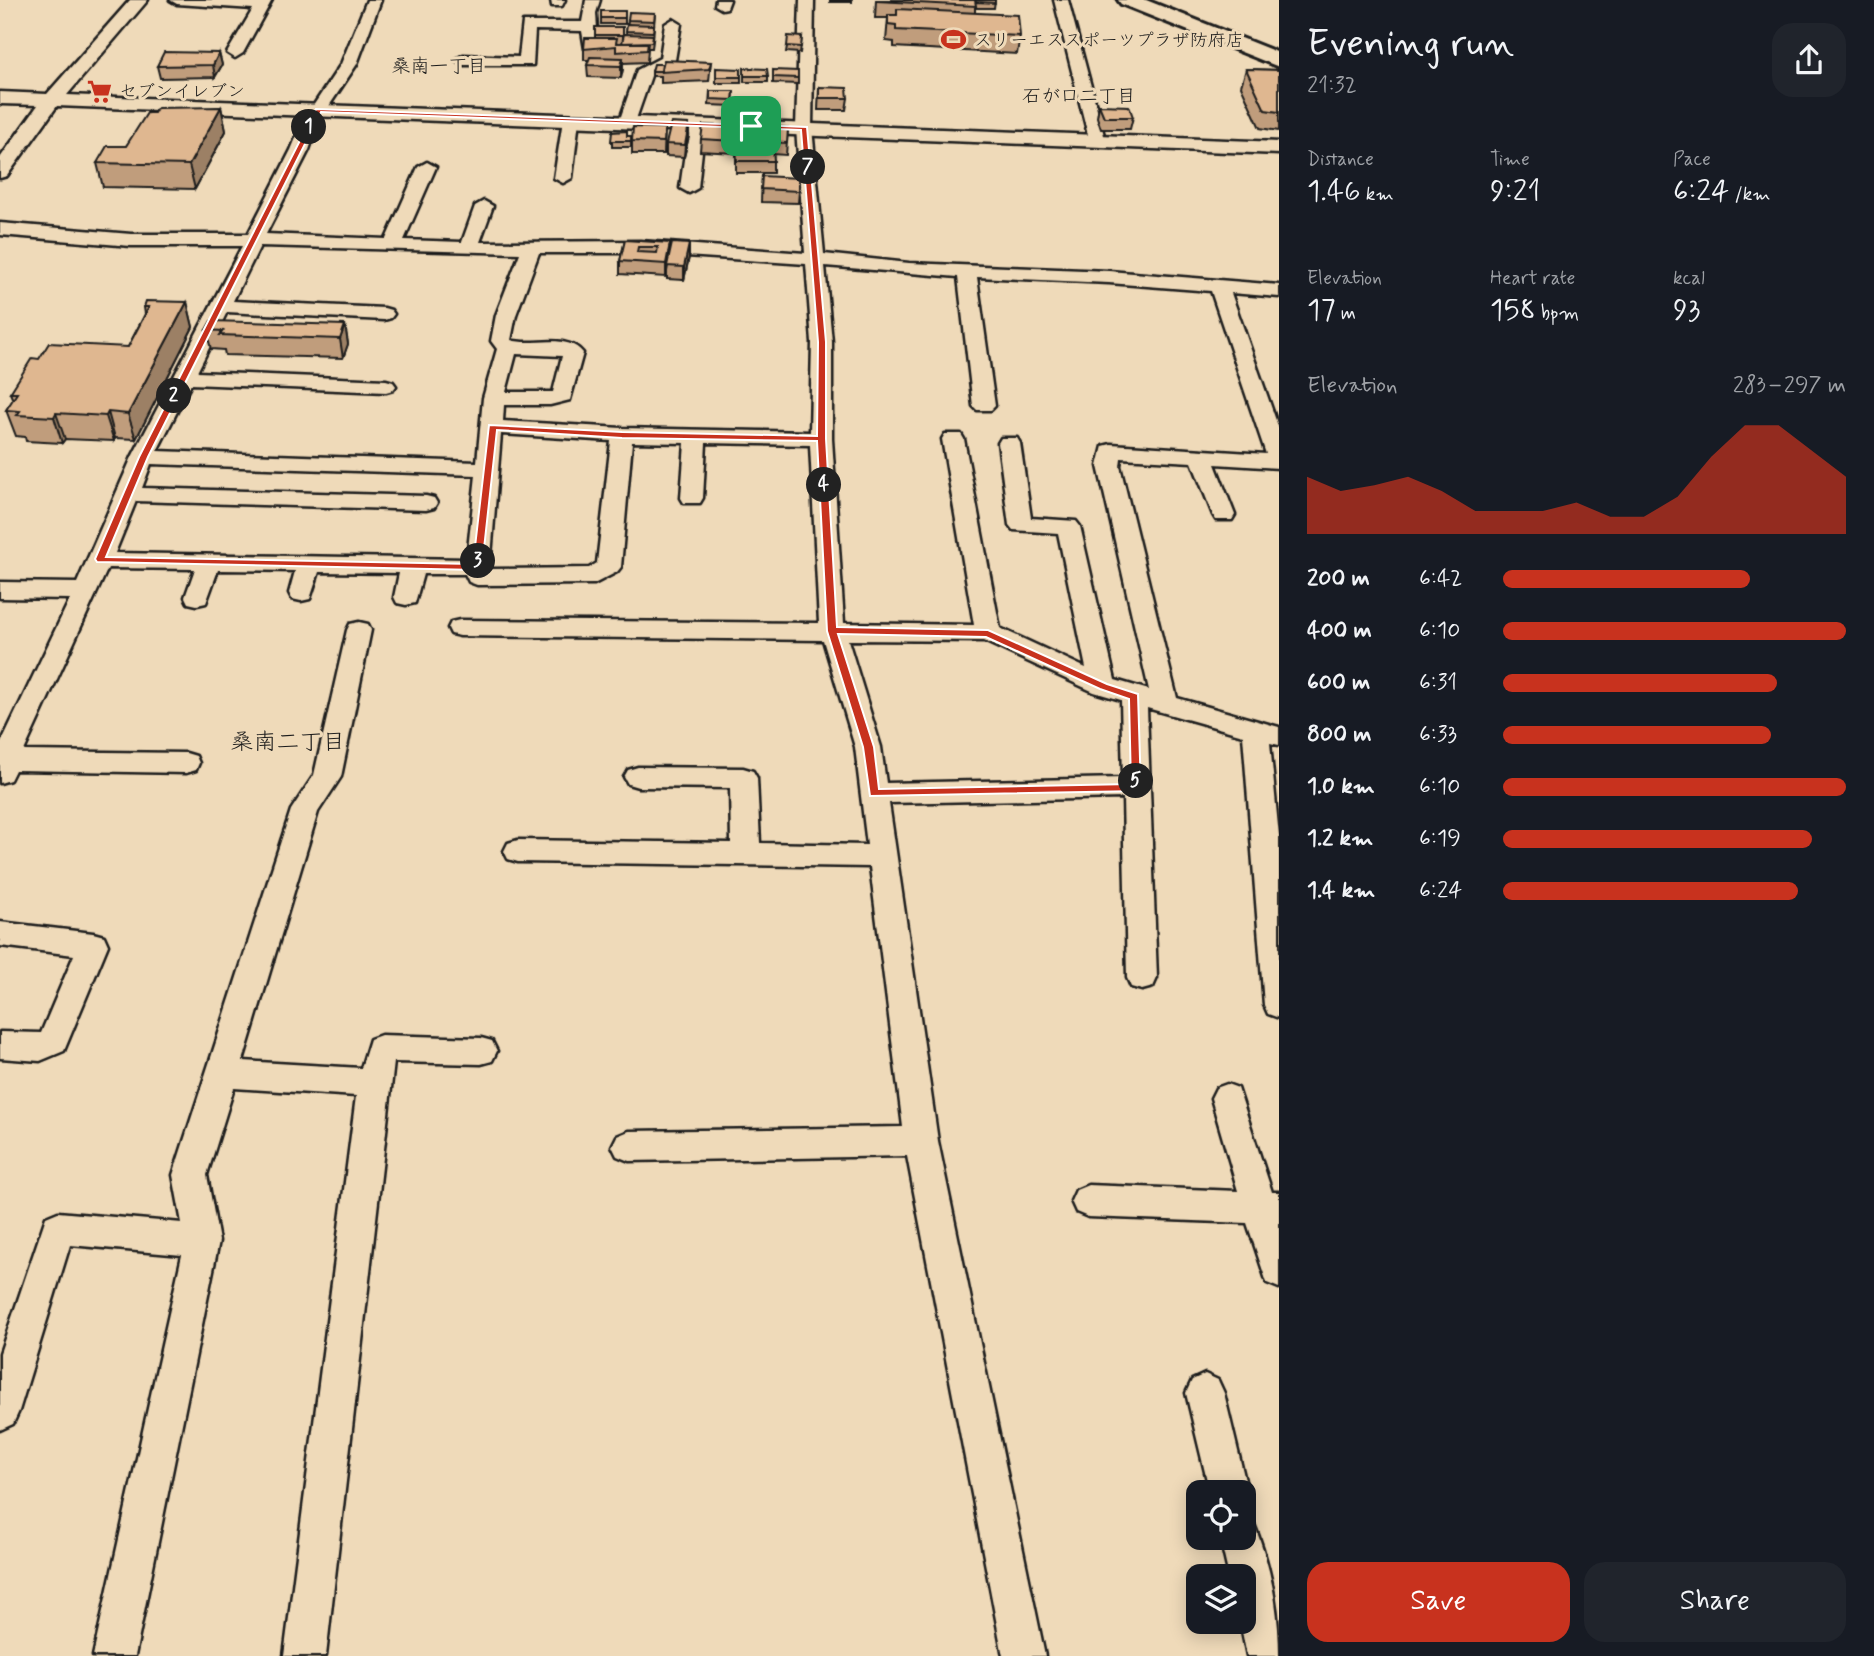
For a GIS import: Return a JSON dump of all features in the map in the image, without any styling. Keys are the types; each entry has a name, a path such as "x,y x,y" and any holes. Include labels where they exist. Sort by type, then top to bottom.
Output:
{"main road":[{"path":"1128,0 1279,61"}],"street":[{"path":"0,172 52,100 139,0"},
{"path":"177,0 264,3 235,53"},
{"path":"186,763 4,766 144,457 318,110 349,64 374,0"},
{"path":"590,47 589,27 593,0"},
{"path":"807,0 804,128 822,342 821,439 832,631 868,747 921,1141 1024,1656"},
{"path":"1061,0 1097,139"},
{"path":"627,122 645,70 667,60 673,24"},
{"path":"463,60 527,62 528,25 589,27"},
{"path":"0,98 1279,148"},
{"path":"563,178 571,120"},
{"path":"689,188 697,124"},
{"path":"393,244 427,167"},
{"path":"469,248 484,206"},
{"path":"0,229 131,240 264,240 469,248 641,247 967,272 1109,277 1279,290"},
{"path":"494,398 550,400 563,396 573,354 561,348 507,348 501,341 506,315 533,247"},
{"path":"967,272 984,406"},
{"path":"1166,706 1109,466 1111,451 1279,461 1219,286"},
{"path":"220,306 384,314"},
{"path":"507,348 494,398 477,577 594,576 609,566 622,435"},
{"path":"184,378 386,386"},
{"path":"492,427 622,435 821,439"},
{"path":"692,498 696,436"},
{"path":"953,439 988,633"},
{"path":"1009,443 1021,525 1068,526 1103,686"},
{"path":"144,457 488,469"},
{"path":"1201,457 1224,514"},
{"path":"128,494 426,503"},
{"path":"100,559 412,568 477,567"},
{"path":"197,597 209,562"},
{"path":"301,593 309,565"},
{"path":"406,597 412,568"},
{"path":"0,590 84,591"},
{"path":"460,628 988,633 1103,686 1267,733 1279,1005"},
{"path":"114,1656 202,1241 190,1175 305,810 327,777 359,631"},
{"path":"1134,697 1142,978"},
{"path":"638,777 743,778 746,854"},
{"path":"874,793 1137,788"},
{"path":"518,851 882,856"},
{"path":"0,934 93,945 53,1042 40,1048 0,1045"},
{"path":"305,1656 374,1083 381,1048 481,1051"},
{"path":"222,1073 374,1083"},
{"path":"1227,1098 1269,1208 1279,1271"},
{"path":"629,1146 921,1141"},
{"path":"1088,1201 1269,1208"},
{"path":"0,1411 58,1228 202,1241"},
{"path":"1205,1393 1226,1480"},
{"path":"1243,1550 1268,1656"}],"building":[{"path":"975,0 976,6 877,1"},
{"path":"975,0 995,0 995,3 976,2"},
{"path":"897,9 1018,15 1020,36 896,30 896,25 888,24 888,15 897,15"},
{"path":"601,11 625,11 625,18 601,18"},
{"path":"629,12 655,13 654,21 628,20"},
{"path":"627,24 654,25 653,32 626,31"},
{"path":"595,27 623,27 623,35 595,35"},
{"path":"624,34 653,35 652,42 622,43"},
{"path":"788,36 802,37 801,47 787,46"},
{"path":"585,38 617,38 616,43 648,43 647,50 616,52 616,46 584,49"},
{"path":"164,52 219,53 213,65 157,66"},
{"path":"590,57 623,58 621,66 587,65"},
{"path":"664,60 711,62 709,69 661,72"},
{"path":"654,64 662,64 661,71 652,71"},
{"path":"716,68 741,69 741,77 716,77"},
{"path":"744,68 767,69 768,76 744,76"},
{"path":"1246,69 1279,70 1279,112 1265,110"},
{"path":"773,70 798,71 798,78 773,77"},
{"path":"819,87 847,88 848,98 819,98"},
{"path":"710,91 734,91 733,100 710,99"},
{"path":"1099,105 1129,106 1133,117 1104,117"},
{"path":"221,107 189,165 97,163 107,146 126,146 147,113 154,113 157,108"},
{"path":"671,123 689,124 685,145 666,144"},
{"path":"703,125 737,127 735,141 701,139"},
{"path":"742,126 788,128 787,143 740,141"},
{"path":"633,127 665,128 664,142 632,141"},
{"path":"627,131 631,141 611,141 612,132"},
{"path":"736,147 773,147 774,161 737,161"},
{"path":"762,176 799,178 799,191 761,189"},
{"path":"625,240 670,243 666,264 620,261","holes":["638,247 658,247 657,253 637,252"]},
{"path":"672,243 689,244 684,267 667,266"},
{"path":"146,301 187,302 128,414 108,412 106,416 56,413 54,417 17,415 20,411 6,410 17,393 10,393 32,358 39,359 49,343 128,347 149,307 144,307"},
{"path":"211,321 345,325 340,339 220,335 223,331 206,330"}],"place":[{"name":"スリーエススポーツプラザ防府店","path":"954,40"},
{"name":"セブンイレブン","path":"99,91"}],"district":[{"name":"桑南一丁目","path":"439,65"},
{"name":"石が口二丁目","path":"1079,95"},
{"name":"桑南二丁目","path":"288,741"}],"route":[{"path":"751,126 318,110 144,457 100,559 412,568 477,567 492,427 622,435 821,439 832,631 868,747 874,793 1137,788 1134,697 1103,686 988,633 832,631 827,535 821,439 822,342 804,128 751,126"}]}
